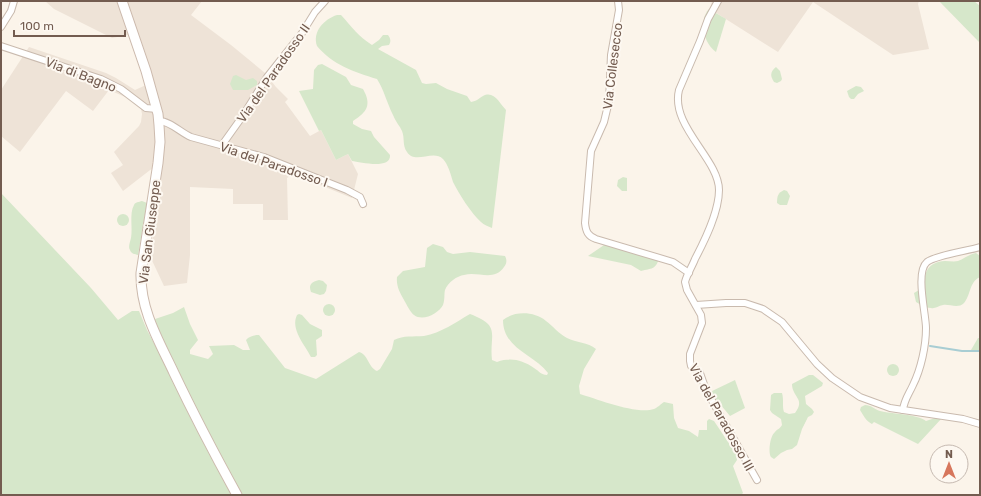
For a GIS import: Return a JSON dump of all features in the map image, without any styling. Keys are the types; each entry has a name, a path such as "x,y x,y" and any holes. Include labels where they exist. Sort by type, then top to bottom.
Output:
{"main road":[{"name":"Via San Giuseppe","path":"122,1 146,71 159,121 159,158 141,273 141,289 144,303 151,324 188,402 237,495"}],"street":[{"path":"1,26 11,11 14,1"},
{"name":"Via del Paradosso II","path":"222,145 242,117 266,77 302,33 325,1"},
{"name":"Via Collesecco","path":"618,1 619,10 611,55 609,101 604,122 594,142 590,158 585,223 586,229 588,234 596,239 673,262 689,273"},
{"name":"Via del Paradosso III","path":"718,1 708,19 679,90 678,97 680,109 687,129 715,174 719,190 718,201 707,235 685,282 686,288 701,315 702,323 690,354 690,361 691,366 700,373 706,390 757,480"},
{"name":"Via di Bagno","path":"1,46 101,79 121,89 146,108 156,109"},
{"name":"Via del Paradosso I","path":"159,121 166,122 181,133 191,137 264,158 346,190 360,197 363,204"},
{"path":"903,410 905,398 913,385 919,369 924,345 926,329 923,297 923,268 927,262 939,257 980,247"},
{"path":"696,306 745,303 763,309 782,322 832,378 860,397 890,408 963,419 980,424"}],"shaded area":[{"path":"45,1 202,1 191,15 265,73 288,99 285,102 310,136 321,130 336,160 348,154 358,174 352,198 293,174 287,178 288,220 263,220 263,204 233,204 233,189 190,187 190,255 187,283 164,286 141,237 154,167 123,191 111,173 123,165 114,152 141,122 142,114 138,105 130,99 109,90 93,111 66,91 20,152 1,136 1,90 29,47 106,73 135,90 146,85 128,35 112,38 54,9"},
{"path":"712,1 919,1 918,4 929,49 893,55 813,2 778,52 710,9"}],"green space":[{"path":"939,1 974,1 980,6 980,43"},
{"path":"709,9 726,19 716,52 708,44 703,26"},
{"path":"341,15 359,35 372,45 383,35 388,35 390,38 389,45 382,46 378,49 416,70 422,83 436,83 447,89 467,96 471,102 483,96 494,96 506,110 492,228 482,223 469,209 453,182 448,167 443,159 439,156 410,156 405,147 402,131 377,79 344,67 323,53 317,46 316,36 320,27 332,17"},
{"path":"322,64 346,77 351,85 363,89 367,99 367,108 353,121 353,124 362,129 371,131 374,137 390,155 389,160 381,164 352,161 348,154 336,160 321,130 319,131 299,91 313,89 314,70 318,65"},
{"path":"776,67 780,71 782,79 777,83 774,82 771,76"},
{"path":"236,75 246,80 253,78 257,81 257,85 248,90 233,90 230,84 233,76"},
{"path":"856,86 861,87 864,91 858,94 854,99 851,99 847,91"},
{"path":"623,177 627,178 627,191 622,191 617,186 618,180"},
{"path":"784,190 787,191 790,196 787,205 780,205 777,203 778,197 780,192"},
{"path":"1,193 91,288 118,320 132,311 139,311 147,330 158,351 160,350 234,495 1,495"},
{"path":"142,201 147,203 138,255 133,254 129,249 131,217 135,203"},
{"path":"121,214 125,214 129,220 125,226 121,226 117,222 117,218"},
{"path":"607,243 659,259 658,263 650,269 641,271 631,265 588,256"},
{"path":"433,244 443,247 447,252 453,254 470,252 505,256 506,263 504,267 496,274 469,274 456,278 446,287 444,303 441,308 430,316 422,318 418,317 411,312 401,295 397,277 403,271 425,267 427,248"},
{"path":"976,253 980,256 980,277 976,279 972,285 966,300 962,305 943,305 932,308 925,307 916,302 914,293 924,287 926,272 931,266 939,262 958,261"},
{"path":"319,280 323,281 327,285 324,294 320,295 311,292 310,287 310,285"},
{"path":"331,304 334,305 334,315 327,316 324,315 323,308 324,305"},
{"path":"184,307 198,340 190,350 190,354 208,359 213,354 209,346 234,345 243,350 250,350 246,340 250,337 259,335 285,368 316,379 359,352 364,355 372,367 377,371 380,369 392,349 394,340 405,337 430,335 448,327 470,314 480,318 490,327 492,332 492,360 497,362 502,360 521,361 530,365 542,374 547,375 548,373 542,366 514,345 504,330 503,320 508,317 524,313 536,315 567,338 589,345 596,349 584,369 579,386 580,394 617,406 638,410 654,409 664,402 673,404 674,418 678,428 689,431 698,437 699,430 707,430 707,421 709,419 714,421 736,454 737,460 733,466 743,493 741,495 240,495 216,450 152,320 173,313"},
{"path":"299,314 302,315 310,324 322,330 322,336 316,340 317,355 315,357 311,357 295,326 295,320"},
{"path":"978,338 980,338 980,352 975,352 971,350"},
{"path":"891,364 895,364 899,370 895,376 891,376 887,372 887,368"},
{"path":"809,375 813,375 823,383 822,386 805,396 806,404 814,412 808,417 797,445 792,449 781,453 774,459 770,455 771,440 773,434 782,425 781,419 770,410 771,395 774,393 782,393 784,412 789,414 795,413 798,408 799,401 792,384"},
{"path":"735,380 745,408 730,416 710,392"},
{"path":"865,405 880,411 917,417 926,421 935,418 942,418 918,444 874,422 872,424 865,418 860,410 861,407"}],"waterway":[{"path":"930,346 962,351 980,351"}]}
